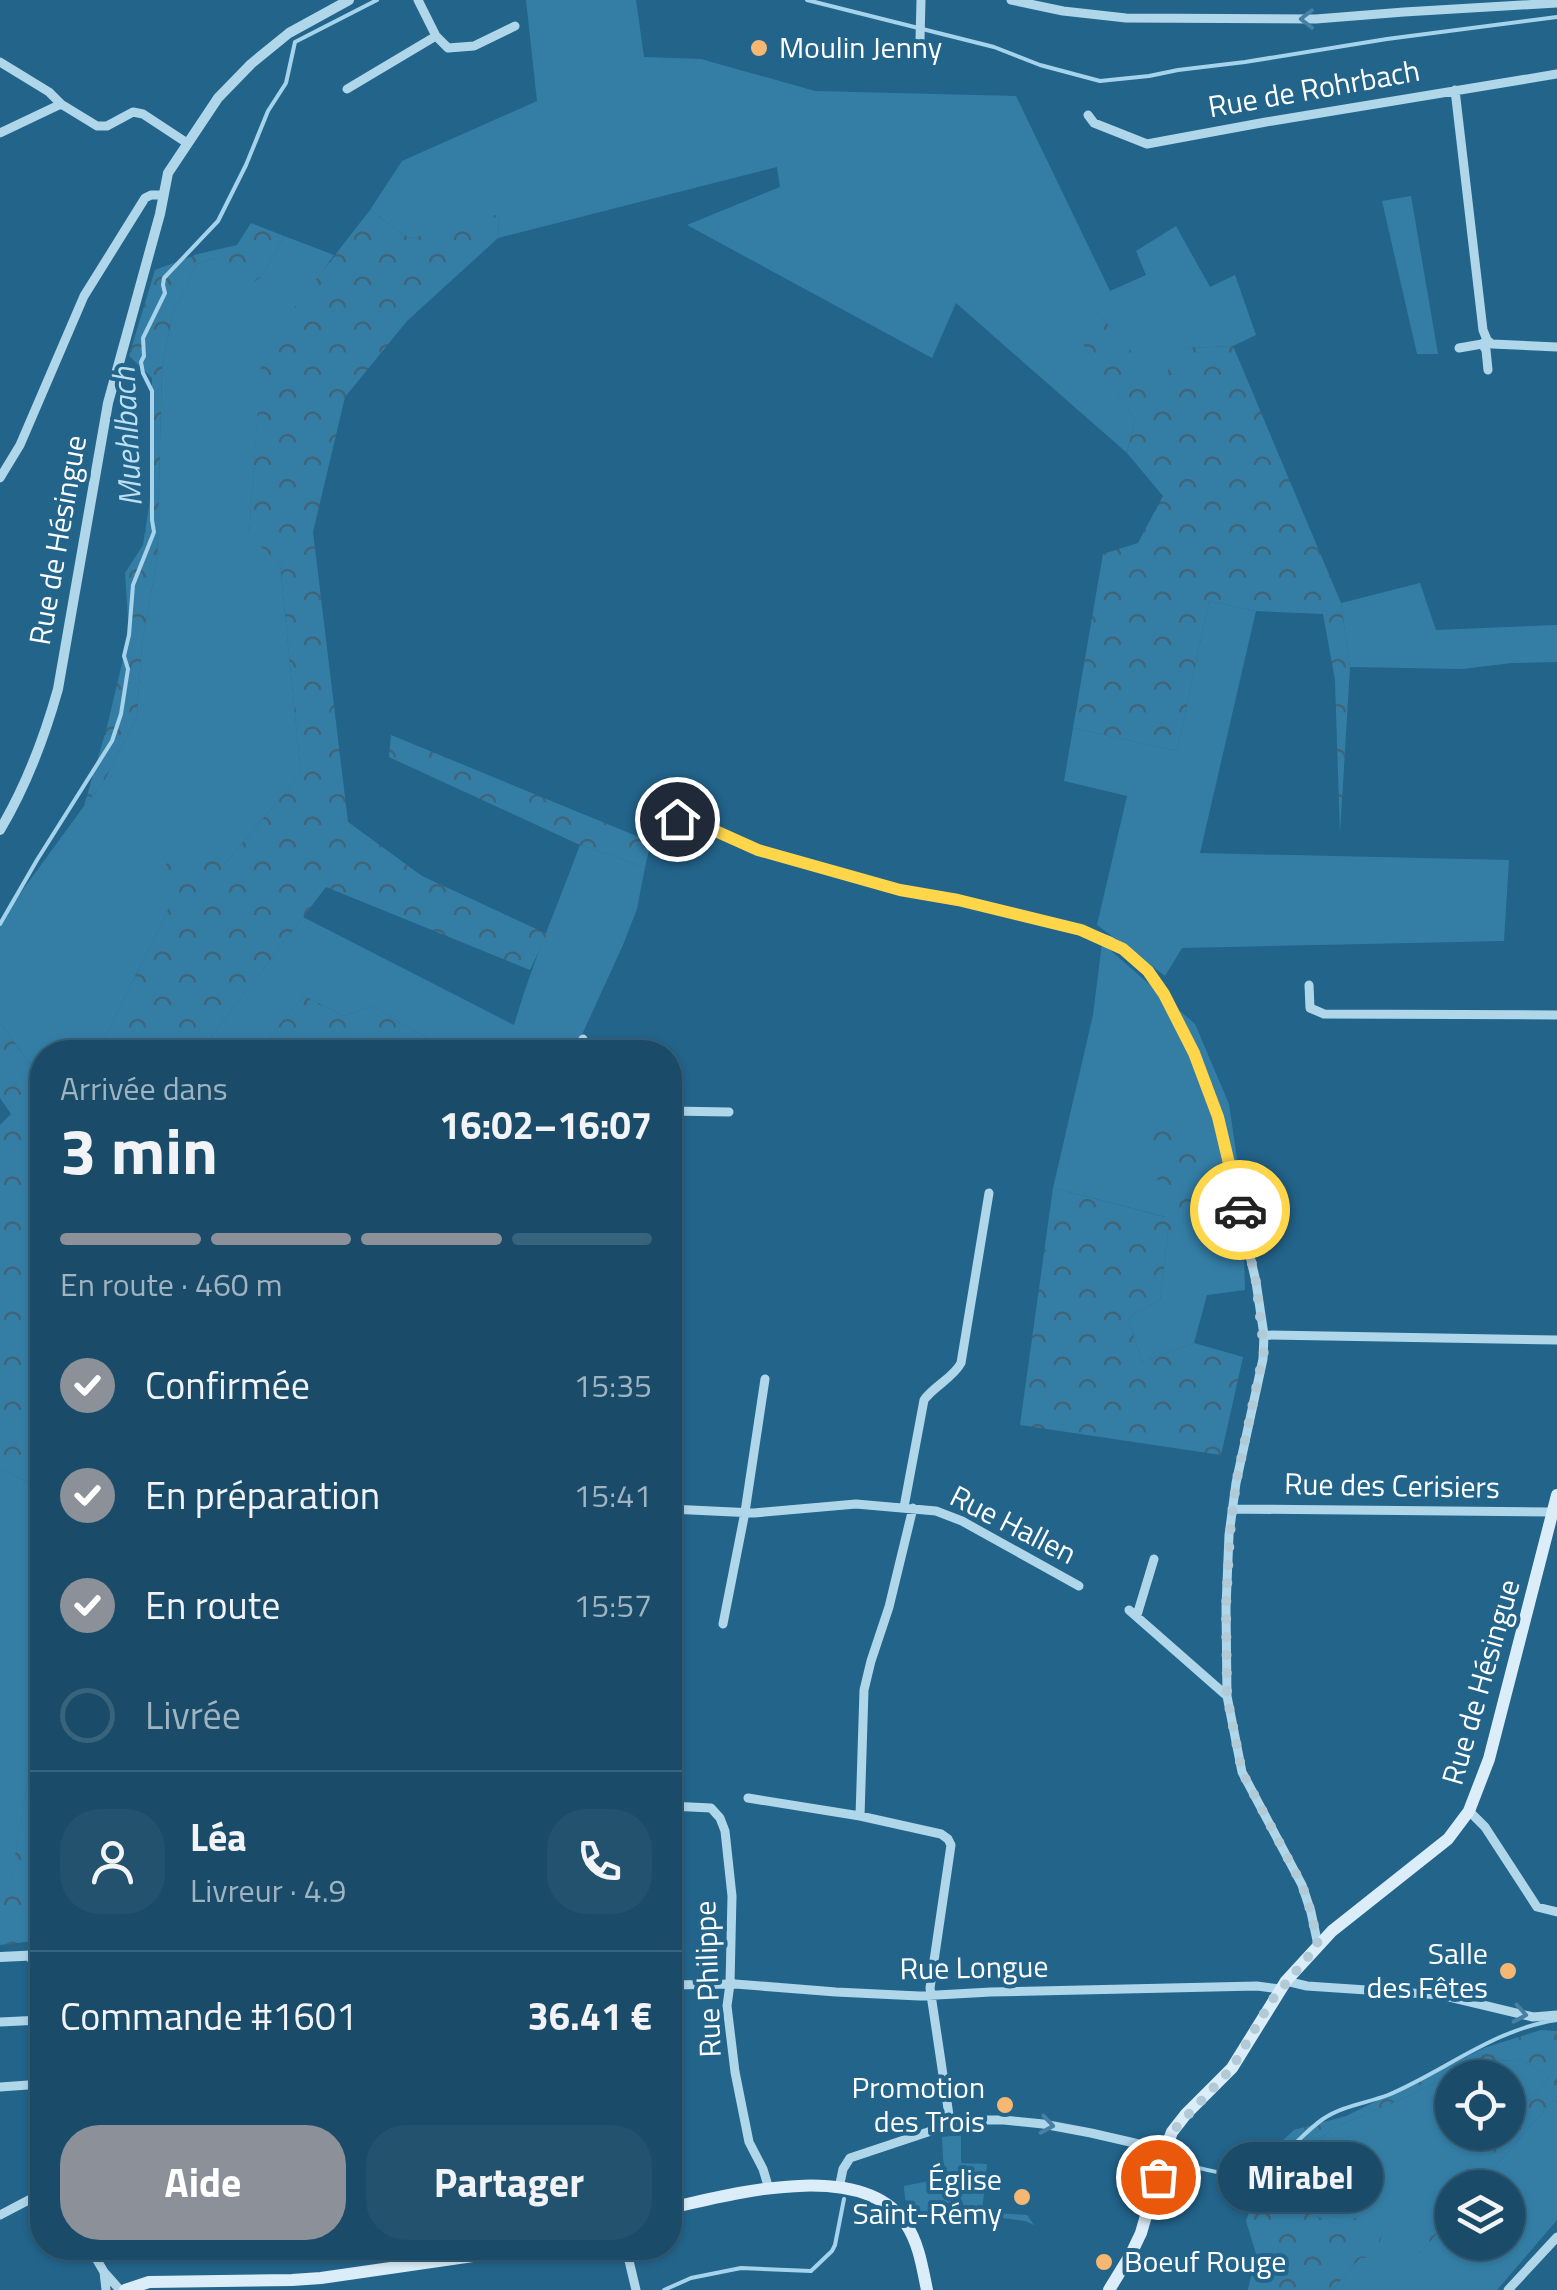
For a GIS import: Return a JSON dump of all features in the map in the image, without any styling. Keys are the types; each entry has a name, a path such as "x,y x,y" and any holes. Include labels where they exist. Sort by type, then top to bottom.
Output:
{"main road":[{"name":"Rue de Hésingue","path":"1109,2290 1141,2233 1172,2132 1232,2068 1283,1985 1318,1945 1448,1840 1469,1812 1489,1758 1550,1546 1557,1496"},
{"path":"682,2206 799,2186 867,2194 893,2208 906,2224 920,2251 927,2290"},
{"path":"122,2290 149,2282 284,2285 446,2260"},
{"path":"147,2290 172,2282"}],"street":[{"name":"Rue de Hésingue","path":"0,830 28,778 58,688 108,402 168,173 218,98 252,64 289,33 349,0"},
{"path":"418,0 436,36 448,48 474,46 515,26"},
{"path":"920,38 921,0"},
{"path":"1010,0 1126,18 1316,20 1497,3 1557,3"},
{"path":"1404,12 1405,0"},
{"path":"346,89 436,36"},
{"path":"0,62 97,126 106,126 133,112 144,114 187,143"},
{"name":"Rue de Rohrbach","path":"1088,115 1094,123 1147,144 1557,74"},
{"path":"1455,90 1488,370"},
{"path":"0,134 61,104"},
{"path":"0,478 20,446 89,286 145,198 163,195"},
{"path":"1459,348 1484,342 1557,347"},
{"path":"677,819 691,820 758,850 900,890 1081,930 1135,958 1164,994 1194,1053 1218,1117 1264,1334 1263,1359 1232,1509 1226,1606 1227,1696 1242,1772 1302,1885 1318,1945"},
{"path":"1309,985 1310,1008 1324,1014 1557,1015"},
{"path":"682,1111 730,1112"},
{"path":"860,1816 864,1690 888,1608 924,1400 961,1364 989,1193"},
{"path":"1264,1334 1557,1340"},
{"path":"723,1624 746,1512 765,1379"},
{"name":"Rue Hallen","path":"682,1509 776,1512 856,1504 948,1514 1079,1586"},
{"name":"Rue des Cerisiers","path":"1232,1509 1552,1512"},
{"path":"1154,1559 1134,1613 1227,1696"},
{"path":"748,1798 860,1816 948,1838 951,1845 930,1995 950,2122"},
{"name":"Rue Philippe","path":"682,1807 712,1808 725,1831 732,1896 728,2006 742,2111 769,2188"},
{"path":"1469,1812 1485,1827 1538,1907 1557,1912"},
{"path":"0,1957 29,1956"},
{"name":"Rue Longue","path":"682,1985 930,1995 1283,1985 1441,1996 1534,2017 1557,2015"},
{"path":"0,2022 30,2021"},
{"path":"0,2087 30,2085"},
{"path":"838,2188 850,2158 950,2122 1004,2120 1042,2124 1164,2150"},
{"path":"0,2216 30,2200"},
{"path":"1508,2290 1557,2237"},
{"path":"97,2260 122,2290"},
{"path":"629,2260 636,2290"},
{"path":"104,2272 106,2290"}],"green space":[{"path":"526,0 636,0 644,57 701,59 815,91 1016,96 1110,291 1146,275 1136,251 1176,226 1210,287 1235,275 1256,335 1233,346 1187,348 1158,383 1098,313 1070,325 1135,419 1127,453 956,303 932,358 687,225 780,187 777,167 498,238 499,215 410,239 370,210 402,161 537,101"},
{"path":"1411,196 1438,354 1417,354 1382,201"},
{"path":"370,210 410,239 499,214 498,238 407,321 345,397 313,532 348,822 422,876 547,934 530,970 326,887 209,1040 103,1040 169,908 162,866 205,845 224,865 301,774 280,564 249,536 262,349"},
{"path":"251,223 284,236 263,275 241,293 214,258 197,264 173,313 162,368 157,561 142,642 137,716 103,783 84,806 129,634 125,573 143,545 152,487 152,378 129,356 155,270 237,245"},
{"path":"284,236 334,255 262,356 249,535 280,564 301,774 224,865 169,908 103,1040 30,1040 30,1064 0,1023 0,921 103,783 137,716 142,642 157,561 162,368 173,313 197,264 214,258 263,275"},
{"path":"1098,313 1158,382 1187,348 1233,346 1341,603 1350,667 1340,833 1335,680 1323,614 1256,611 1209,601 1177,751 1073,728 1103,554 1138,543 1163,496 1127,453 1135,419 1069,324"},
{"path":"1420,583 1436,630 1557,625 1557,662 1462,669 1350,667 1341,603"},
{"path":"1209,601 1256,611 1200,853 1509,860 1504,941 1182,948 1165,976 1097,925 1127,796 1064,781 1073,728 1177,751"},
{"path":"391,735 651,842 645,867 580,845 389,757"},
{"path":"580,845 645,867 637,909 579,1040 431,1040 371,1006 344,1016 304,996 266,1040 209,1040 303,917 514,1025"},
{"path":"1102,943 1195,1024 1229,1104 1242,1193 1245,1290 1207,1295 1194,1343 1142,1362 1128,1318 1160,1300 1168,1231 1166,1217 1053,1188 1093,1015"},
{"path":"304,996 344,1016 371,1006 431,1040 266,1040"},
{"path":"0,1023 30,1064 30,1483 0,1469 0,1125 11,1114 0,1098"},
{"path":"1170,1121 1199,1134 1224,1208 1168,1231 1160,1300 1128,1318 1142,1362 1194,1343 1243,1357 1221,1455 1020,1425 1053,1188 1165,1217 1146,1122"},
{"path":"0,1469 30,1483 30,1766 9,1894 0,1893"},
{"path":"30,1765 30,1941 0,1945 0,1893 9,1893"},
{"path":"1541,2030 1557,2031 1557,2096 1525,2132 1525,2106 1550,2077 1525,2060 1460,2060"},
{"path":"1525,2062 1550,2077 1525,2106"},
{"path":"1435,2072 1435,2083 1331,2129 1291,2168 1287,2205 1337,2224 1362,2216 1383,2232 1375,2257 1360,2258 1332,2290 1248,2290 1256,2254 1246,2221 1270,2152 1294,2130 1346,2116"},
{"path":"1435,2083 1435,2150 1485,2150 1467,2170 1435,2170 1435,2205 1403,2241 1420,2253 1435,2236 1435,2260 1523,2260 1497,2290 1332,2290 1360,2258 1337,2224 1286,2205 1291,2168 1331,2129"},
{"path":"1557,2096 1557,2220 1525,2257 1525,2170 1492,2170 1510,2150 1525,2150 1525,2132"},
{"path":"961,2135 961,2163 987,2164 982,2212 1027,2215 1034,2225 994,2215 916,2220 905,2199 904,2186 944,2178 942,2137"},
{"path":"1485,2150 1510,2150 1492,2170 1466,2170"},
{"path":"1435,2205 1435,2236 1420,2253 1402,2241"}],"waterway":[{"name":"Muehlbach","path":"0,924 112,741 121,714 133,585 154,532 152,391 141,362 143,338 165,293 164,278 218,221 268,111 286,83 295,42 377,0"},
{"path":"807,0 994,47 1040,65 1100,81 1557,17"},
{"path":"1173,2161 1225,2173 1256,2171 1330,2115 1388,2095 1512,2032 1557,2020"},
{"path":"664,2290 691,2278 741,2268 811,2271 835,2245 844,2199"}],"way so far":[{"path":"1158,2177 1172,2132 1232,2068 1272,2000 1318,1945 1302,1885 1242,1772 1227,1696 1230,1534 1236,1483 1264,1351 1256,1282 1240,1210"}],"place":[{"name":"Moulin Jenny","path":"759,48"},
{"name":"Salle des Fêtes","path":"1508,1971"},
{"name":"Promotion des Trois","path":"1005,2105"},
{"name":"Mirabel","path":"1158,2177"},
{"name":"Église Saint-Rémy","path":"1022,2197"},
{"name":"Boeuf Rouge","path":"1104,2262"}],"route":[{"path":"677,819 691,820 758,850 900,890 1081,930 1123,949 1148,971 1164,994 1194,1053 1218,1117 1240,1210"}]}
